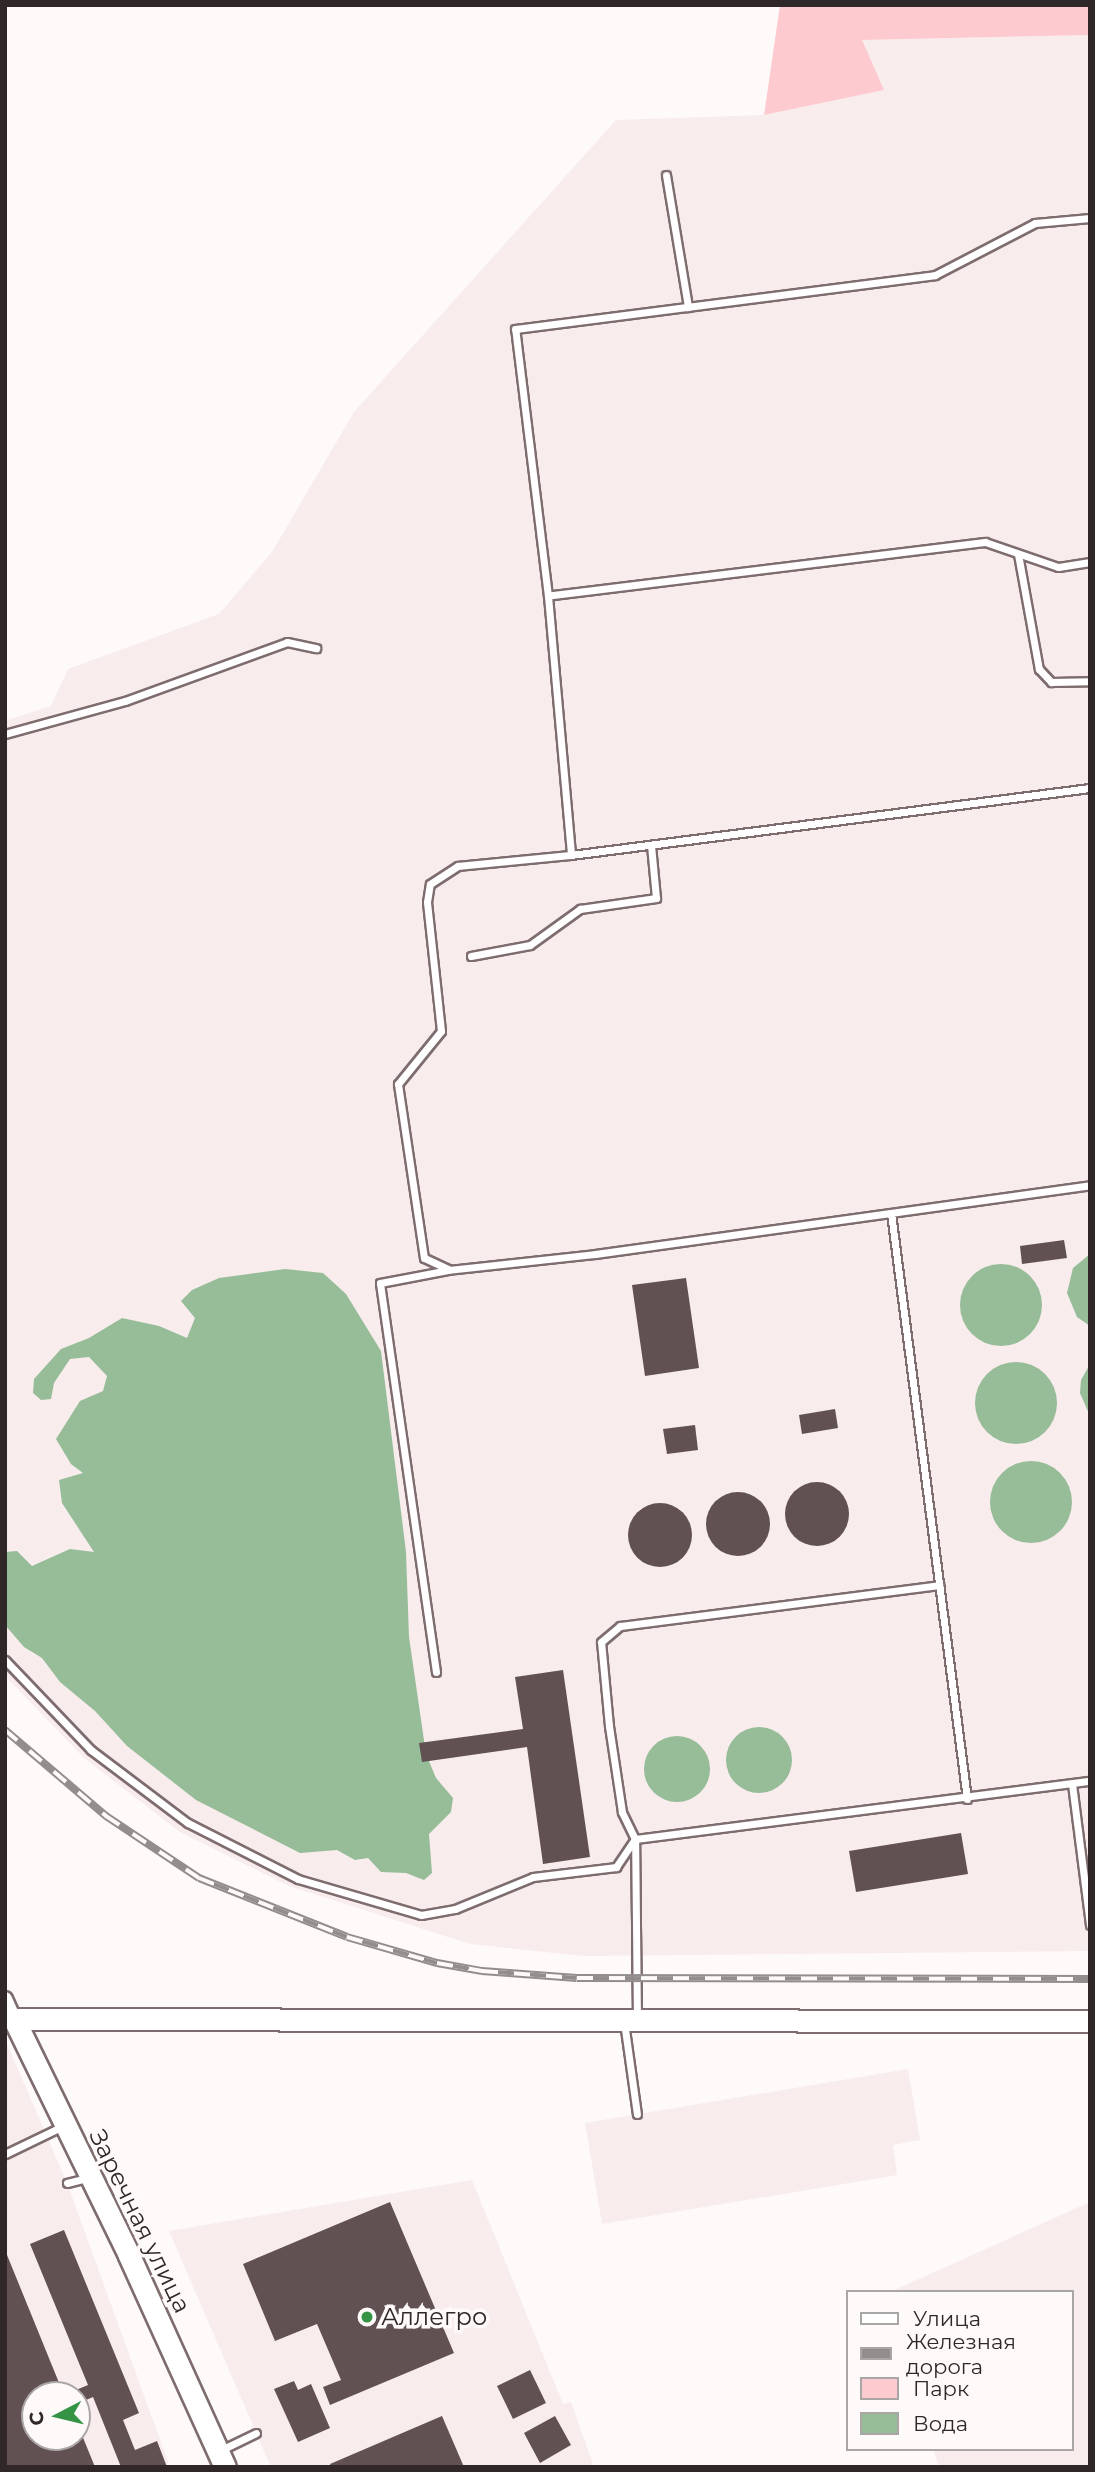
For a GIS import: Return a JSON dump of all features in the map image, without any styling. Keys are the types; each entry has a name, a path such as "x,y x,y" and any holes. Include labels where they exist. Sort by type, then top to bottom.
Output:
{"street":[{"name":"Заречная улица","path":"5,1999 222,2459"},
{"path":"14,2018 630,2022 1090,2021"}],"lane":[{"path":"666,175 688,307"},
{"path":"571,855 548,596 515,329 935,275 1035,223 1090,218"},
{"path":"548,596 985,542 1058,567 1090,562"},
{"path":"1018,554 1039,669 1051,682 1090,681"},
{"path":"5,734 125,701 287,642 316,648"},
{"path":"448,1270 424,1258 398,1084 441,1031 427,902 430,884 458,866 571,855 1090,788"},
{"path":"471,956 530,945 580,909 656,898 651,845"},
{"path":"436,1672 380,1283 448,1270 595,1254 1090,1185"},
{"path":"891,1213 967,1799"},
{"path":"637,2114 630,2022 635,1839 622,1812 609,1726 601,1642 620,1626 939,1585"},
{"path":"5,1660 91,1750 188,1823 298,1879 421,1915 455,1909 533,1877 616,1867 635,1839 967,1799 1090,1781"},
{"path":"1072,1784 1090,1925"},
{"path":"5,2154 66,2125"},
{"path":"67,2183 91,2177"},
{"path":"222,2459 256,2433"}],"shaded area":[{"path":"1090,35 1090,1951 583,1956 470,1944 289,1886 180,1832 84,1758 5,1676 5,721 51,706 68,669 219,614 272,552 354,412 616,120 764,115 884,90 861,40"},
{"path":"5,2039 67,2183 170,2467 5,2467"},
{"path":"908,2069 920,2140 893,2145 897,2175 602,2224 585,2123"},
{"name":"Аллегро","path":"472,2180 563,2404 571,2402 594,2467 271,2467 169,2231"},
{"path":"1090,2202 1090,2467 939,2467 934,2451 1074,2451 1074,2290 894,2290"}],"green space":[{"path":"780,5 1090,5 1090,35 862,40 884,90 764,115"}],"water":[{"path":"1090,1254 1090,1326 1077,1317 1067,1293 1073,1268"},
{"path":"1001,1264 1017,1267 1030,1276 1039,1289 1042,1305 1039,1321 1030,1334 1017,1343 1001,1346 985,1343 972,1334 963,1321 960,1305 963,1289 972,1276 985,1267"},
{"path":"285,1269 323,1273 346,1294 381,1351 406,1552 409,1637 426,1754 436,1778 453,1798 451,1812 429,1834 432,1873 424,1880 406,1873 381,1872 368,1858 355,1860 337,1850 300,1853 196,1800 127,1746 95,1711 60,1682 42,1658 24,1647 5,1625 5,1552 17,1551 32,1566 70,1549 94,1552 62,1503 59,1480 83,1473 71,1464 56,1439 80,1401 103,1391 107,1376 89,1357 70,1359 54,1383 51,1399 41,1400 33,1393 34,1379 61,1349 89,1338 122,1318 159,1326 187,1338 195,1318 181,1301 192,1290 219,1278"},
{"path":"1016,1362 1032,1365 1045,1374 1054,1387 1057,1403 1054,1419 1045,1432 1032,1441 1016,1444 1000,1441 987,1432 978,1419 975,1403 978,1387 987,1374 1000,1365"},
{"path":"1090,1364 1090,1416 1080,1393 1081,1380"},
{"path":"1031,1461 1047,1464 1060,1473 1069,1486 1072,1502 1069,1518 1060,1531 1047,1540 1031,1543 1015,1540 1002,1531 993,1518 990,1502 993,1486 1002,1473 1015,1464"},
{"path":"759,1727 772,1730 782,1737 789,1747 792,1760 789,1773 782,1783 772,1790 759,1793 746,1790 736,1783 729,1773 726,1760 729,1747 736,1737 746,1730"},
{"path":"677,1736 690,1739 700,1746 707,1756 710,1769 707,1782 700,1792 690,1799 677,1802 664,1799 654,1792 647,1782 644,1769 647,1756 654,1746 664,1739"}],"building":[{"path":"1064,1240 1067,1258 1022,1264 1020,1246"},
{"path":"686,1278 699,1368 645,1376 632,1285"},
{"path":"835,1409 838,1428 802,1434 799,1415"},
{"path":"695,1425 698,1450 667,1454 663,1429"},
{"path":"817,1482 835,1488 843,1496 849,1514 843,1532 835,1540 817,1546 799,1540 791,1532 785,1514 791,1496 799,1488"},
{"path":"738,1492 756,1498 764,1506 770,1524 764,1542 756,1550 738,1556 720,1550 712,1542 706,1524 712,1506 720,1498"},
{"path":"660,1503 678,1509 686,1517 692,1535 686,1553 678,1561 660,1567 642,1561 634,1553 628,1535 634,1517 642,1509"},
{"path":"563,1670 590,1857 543,1864 527,1747 422,1762 419,1743 523,1729 515,1677"},
{"path":"961,1833 968,1874 856,1892 849,1851"},
{"path":"390,2202 454,2353 330,2405 323,2387 341,2380 317,2324 275,2341 243,2264"},
{"path":"64,2230 139,2413 123,2420 135,2450 157,2441 167,2467 121,2467 93,2397 91,2398 91,2381 86,2381 30,2244"},
{"path":"5,2250 58,2381 21,2381 21,2451 88,2451 95,2467 5,2467"},
{"path":"530,2370 546,2403 513,2419 497,2386"},
{"path":"294,2381 298,2390 311,2384 330,2428 298,2442 274,2389"},
{"path":"442,2416 464,2467 331,2467 330,2464"},
{"path":"555,2416 571,2445 540,2463 524,2433"}],"railway":[{"path":"5,1730 106,1816 199,1878 347,1937 437,1963 482,1971 577,1978 1090,1979"}],"place":[{"name":"Аллегро","path":"367,2317"}]}
